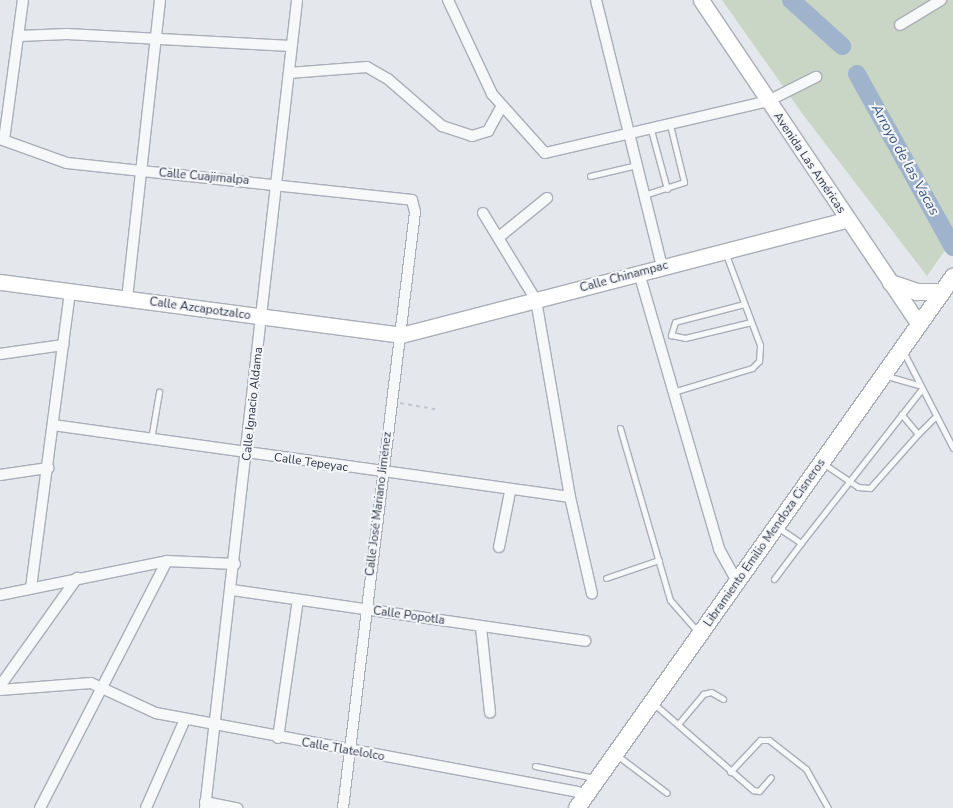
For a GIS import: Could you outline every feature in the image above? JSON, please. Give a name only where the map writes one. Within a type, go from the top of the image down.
[{"type":"main road","name":"Libramiento Emilio Mendoza Cisneros","points":[[581,803],[953,277]]},
{"type":"main road","points":[[891,283],[917,292],[942,292]]},
{"type":"street","points":[[2,139],[24,0]]},
{"type":"street","points":[[127,299],[158,39],[160,0]]},
{"type":"street","name":"Calle Ignacio Aldama","points":[[205,805],[248,454],[296,0]]},
{"type":"street","points":[[448,0],[482,76],[501,108],[545,153],[651,130],[768,101],[816,77]]},
{"type":"street","points":[[596,0],[662,267]]},
{"type":"street","name":"Avenida Las Américas","points":[[701,0],[919,325]]},
{"type":"street","points":[[900,25],[941,0]]},
{"type":"street","points":[[18,36],[158,39],[291,46]]},
{"type":"street","points":[[289,73],[367,68],[388,79],[442,126],[472,136],[488,131],[501,108]]},
{"type":"street","name":"Calle Cuajimalpa","points":[[2,139],[46,159],[412,200]]},
{"type":"street","points":[[499,237],[547,198]]},
{"type":"street","name":"Calle José Mariano Jiménez","points":[[343,808],[415,212],[412,200]]},
{"type":"street","points":[[483,213],[536,300],[570,497],[592,594]]},
{"type":"street","name":"Calle Chinampac","points":[[400,335],[847,220]]},
{"type":"street","points":[[640,273],[719,549],[737,582]]},
{"type":"street","name":"Calle Azcapotzalco","points":[[0,282],[400,335]]},
{"type":"street","points":[[31,588],[70,292]]},
{"type":"street","points":[[0,354],[63,345]]},
{"type":"street","name":"Calle Tepeyac","points":[[53,426],[510,492],[570,497]]},
{"type":"street","points":[[0,475],[48,468]]},
{"type":"street","points":[[499,547],[510,492]]},
{"type":"street","points":[[0,595],[167,561],[235,564]]},
{"type":"street","points":[[40,808],[106,687],[167,561]]},
{"type":"street","points":[[0,686],[77,578]]},
{"type":"street","name":"Calle Popotla","points":[[232,590],[585,641]]},
{"type":"street","points":[[278,738],[298,600]]},
{"type":"street","points":[[481,627],[490,712]]},
{"type":"street","name":"Calle Tlatelolco","points":[[0,690],[82,682],[106,687],[142,708],[185,719],[278,738],[578,792],[581,803]]},
{"type":"street","points":[[146,808],[185,719]]},
{"type":"street","points":[[205,805],[237,808]]},
{"type":"lane","points":[[644,195],[666,189],[684,179],[670,125]]},
{"type":"lane","points":[[651,130],[666,189]]},
{"type":"lane","points":[[590,176],[636,165]]},
{"type":"lane","points":[[674,392],[752,368],[761,354],[725,251]]},
{"type":"lane","points":[[744,304],[676,322],[671,335],[685,338],[751,322]]},
{"type":"lane","points":[[902,349],[919,387],[953,448]]},
{"type":"lane","points":[[884,375],[919,387]]},
{"type":"lane","points":[[774,579],[901,414],[919,387]]},
{"type":"lane","points":[[151,440],[159,392]]},
{"type":"lane","points":[[901,414],[918,434]]},
{"type":"lane","points":[[822,463],[848,481],[870,488],[936,416]]},
{"type":"lane","points":[[620,428],[658,560],[674,608],[700,634]]},
{"type":"lane","points":[[776,527],[801,543]]},
{"type":"lane","points":[[606,578],[658,560]]},
{"type":"lane","points":[[678,723],[703,694],[711,692],[723,699]]},
{"type":"lane","points":[[652,702],[678,723],[730,772],[756,791],[772,777]]},
{"type":"lane","points":[[730,772],[760,740],[769,740],[806,769],[828,808]]},
{"type":"lane","points":[[616,754],[667,793]]},
{"type":"lane","points":[[535,766],[590,774],[597,780]]},
{"type":"path","points":[[392,402],[435,409]]},
{"type":"green space","points":[[722,0],[953,0],[953,239],[927,276],[804,116]]},
{"type":"waterway","name":"Arroyo de las Vacas","points":[[791,0],[842,46]]},
{"type":"waterway","name":"Arroyo de las Vacas","points":[[857,74],[953,247]]}]
